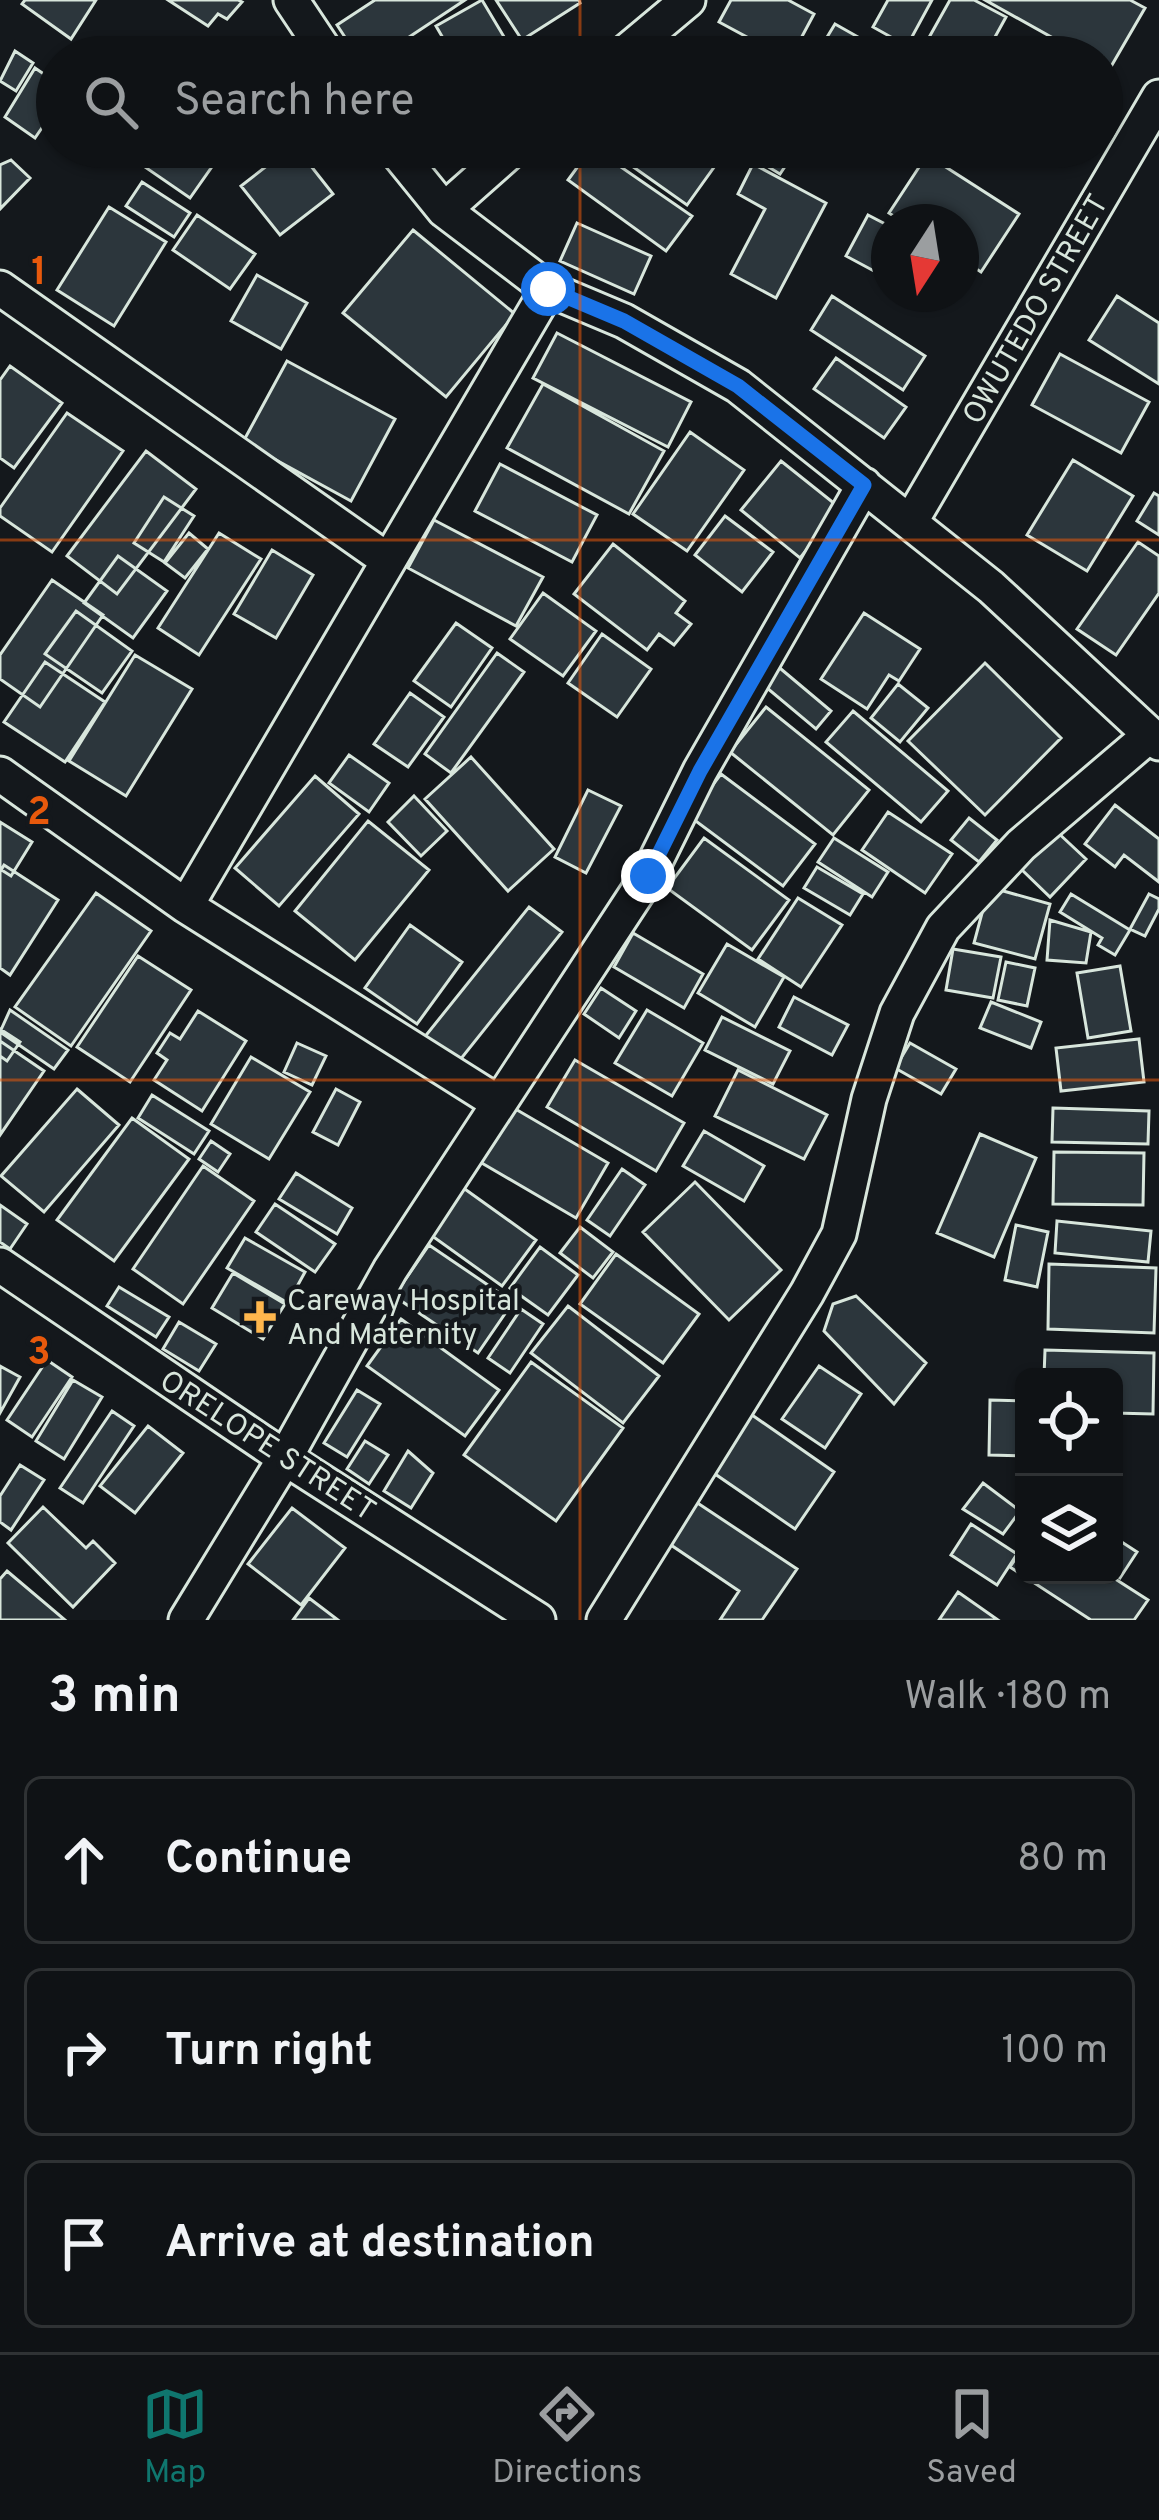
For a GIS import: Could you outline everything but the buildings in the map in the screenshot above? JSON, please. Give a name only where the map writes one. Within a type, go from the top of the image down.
[{"type":"street","points":[[292,0],[315,36]]},
{"type":"street","points":[[645,36],[688,0]]},
{"type":"street","name":"OWUTEDO STREET","points":[[1123,159],[1159,97]]},
{"type":"street","points":[[410,168],[444,210],[548,289],[624,321],[738,386],[991,587],[1154,739],[1022,845],[943,928],[897,1012],[869,1100],[839,1234],[604,1620]]},
{"type":"street","points":[[444,210],[491,168]]},
{"type":"street","name":"OWUTEDO STREET","points":[[911,521],[1117,168]]},
{"type":"street","points":[[0,288],[386,559]]},
{"type":"street","points":[[186,905],[548,289]]},
{"type":"street","points":[[186,1620],[285,1458],[390,1270],[648,876],[700,771],[864,485]]},
{"type":"street","points":[[0,775],[186,905],[497,1102]]},
{"type":"street","name":"ORELOPE STREET","points":[[0,1265],[285,1458],[538,1620]]},
{"type":"place","name":"Careway Hospital And Maternity","points":[[260,1317]]},
{"type":"route","points":[[548,289],[624,321],[738,386],[864,485],[700,771],[648,876]]}]
